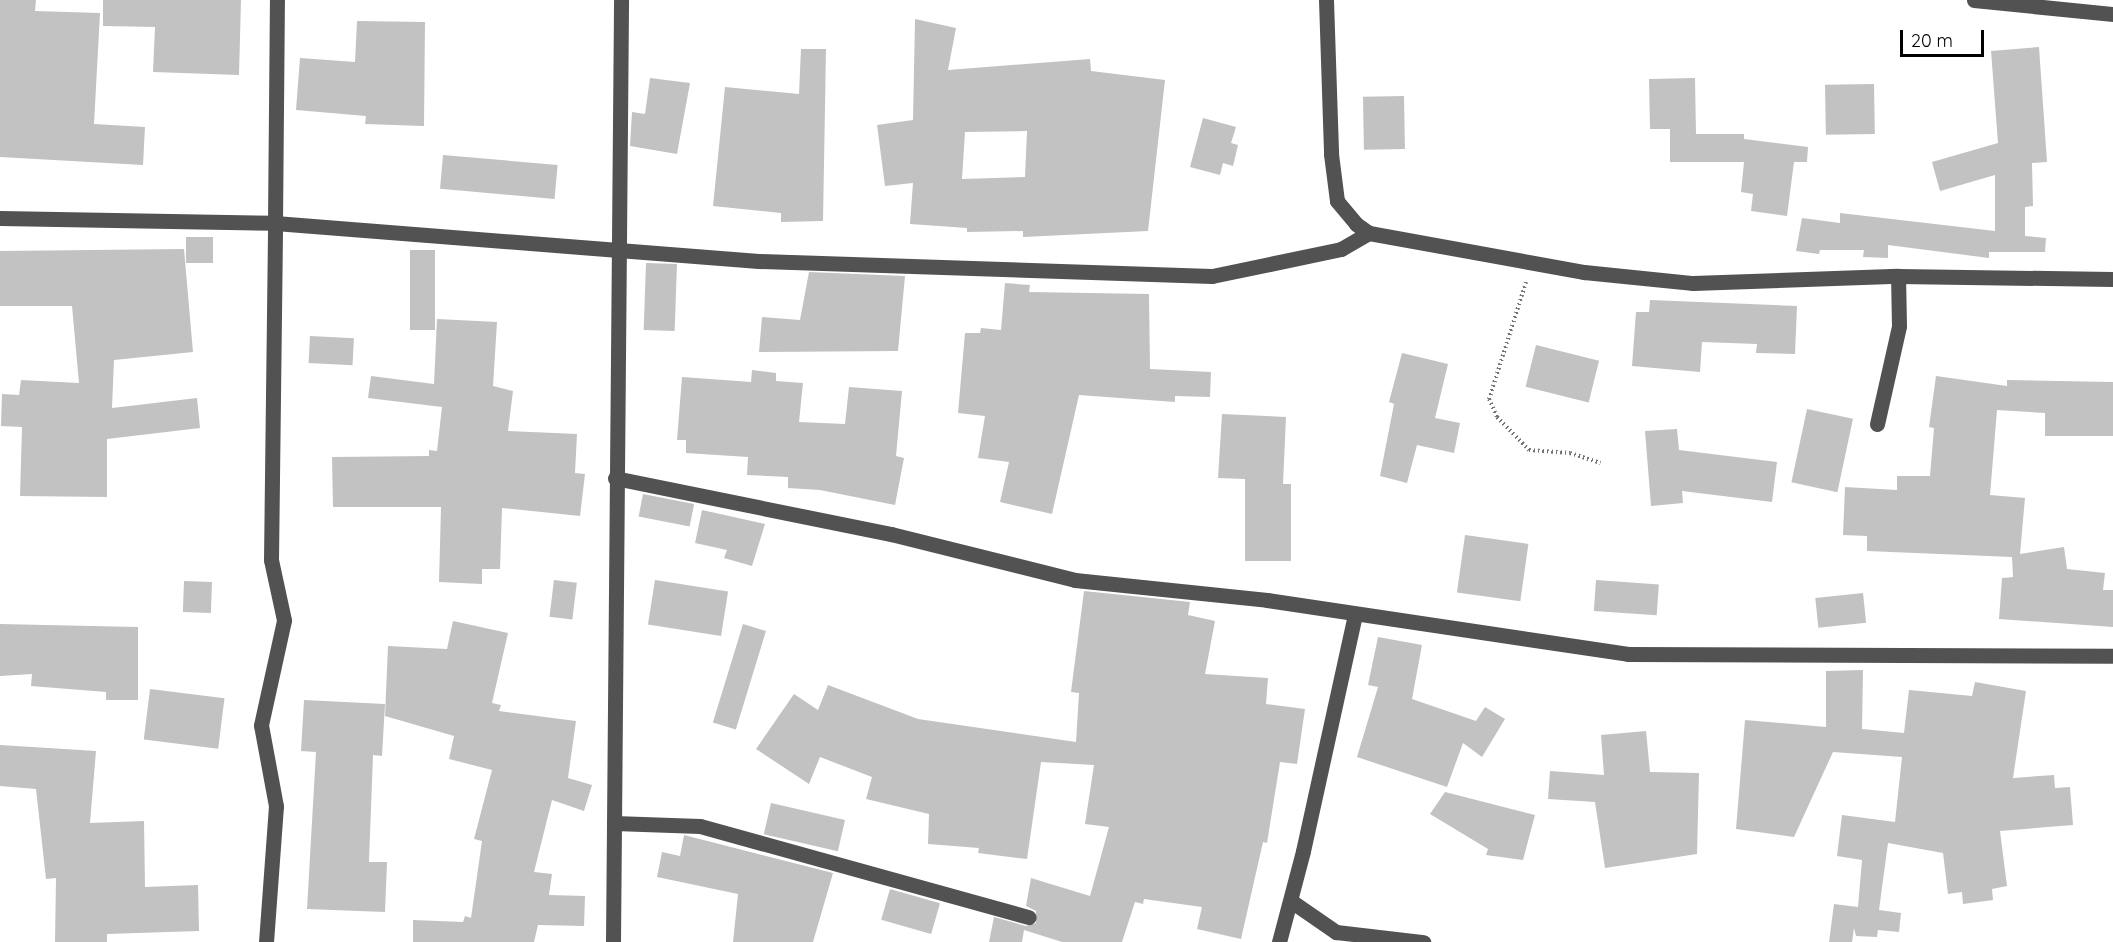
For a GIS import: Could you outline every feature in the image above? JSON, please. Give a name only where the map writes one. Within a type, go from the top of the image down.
[{"type":"street","points":[[266,942],[276,806],[261,725],[284,620],[271,560],[277,0]]},
{"type":"street","points":[[613,942],[615,478],[621,0]]},
{"type":"street","points":[[1326,0],[1331,154],[1337,201],[1356,224],[1368,233],[1529,263],[1693,283],[1898,276],[2113,279]]},
{"type":"street","points":[[1974,0],[2113,14]]},
{"type":"street","points":[[0,218],[275,223],[759,261],[1212,276],[1341,249],[1368,233]]},
{"type":"street","points":[[1877,424],[1899,326],[1898,276]]},
{"type":"street","points":[[615,478],[891,534],[1075,580],[1267,600],[1354,615],[1628,654],[2113,656]]},
{"type":"street","points":[[1278,942],[1291,901],[1354,615]]},
{"type":"street","points":[[614,823],[700,825],[1029,917]]},
{"type":"street","points":[[1291,901],[1336,932],[1423,942]]},
{"type":"path","points":[[1529,263],[1521,306],[1489,399],[1497,417],[1529,450],[1570,453],[1600,463]]},
{"type":"building","points":[[0,0],[36,0],[35,11],[100,13],[94,124],[145,127],[143,165],[0,157]]},
{"type":"building","points":[[103,0],[241,0],[239,75],[153,72],[155,27],[103,26]]},
{"type":"building","points":[[915,19],[956,28],[948,70],[1090,59],[1091,71],[1165,80],[1148,231],[1023,237],[1023,231],[967,232],[967,228],[910,224],[913,183],[885,186],[877,125],[913,120]],"holes":[[[1027,131],[1025,177],[962,179],[965,132]]]},
{"type":"building","points":[[357,21],[425,22],[424,126],[365,124],[366,116],[296,110],[300,58],[355,62]]},
{"type":"building","points":[[2039,47],[2047,162],[2032,163],[2033,206],[2025,207],[2025,236],[2046,238],[2045,252],[1989,252],[1989,258],[1888,245],[1888,258],[1863,257],[1864,250],[1820,250],[1819,254],[1796,251],[1802,218],[1840,223],[1840,213],[1995,231],[1995,175],[1940,191],[1932,162],[1998,143],[1991,51]]},
{"type":"building","points":[[801,49],[826,49],[823,221],[781,222],[781,213],[713,206],[725,87],[799,94]]},
{"type":"building","points":[[650,78],[690,83],[677,154],[630,146],[632,112],[645,114]]},
{"type":"building","points":[[1695,78],[1696,134],[1744,134],[1744,139],[1808,147],[1807,162],[1794,162],[1787,216],[1751,211],[1753,194],[1741,192],[1744,162],[1670,162],[1670,129],[1650,129],[1649,79]]},
{"type":"building","points":[[1874,84],[1875,134],[1826,135],[1825,85]]},
{"type":"building","points":[[1404,96],[1405,149],[1364,150],[1363,97]]},
{"type":"building","points":[[1203,118],[1236,127],[1231,143],[1238,145],[1233,166],[1223,163],[1220,175],[1190,167]]},
{"type":"building","points":[[443,155],[558,165],[555,199],[440,189]]},
{"type":"building","points":[[186,237],[213,237],[213,263],[186,263]]},
{"type":"building","points":[[184,249],[193,352],[114,360],[112,408],[197,398],[200,428],[107,439],[107,497],[20,496],[22,427],[1,426],[2,394],[19,395],[21,380],[79,383],[72,306],[0,306],[0,251]]},
{"type":"building","points":[[410,250],[435,250],[435,330],[410,330]]},
{"type":"building","points":[[646,263],[677,264],[675,331],[644,330]]},
{"type":"building","points":[[809,272],[905,276],[898,351],[759,352],[762,317],[800,320]]},
{"type":"building","points":[[1005,283],[1030,285],[1029,292],[1149,294],[1150,369],[1211,372],[1210,397],[1175,396],[1175,402],[1079,395],[1052,514],[1000,502],[1009,462],[978,458],[985,416],[958,413],[965,333],[980,333],[981,328],[1001,330]]},
{"type":"building","points":[[1650,300],[1797,306],[1795,354],[1756,353],[1757,344],[1702,342],[1700,372],[1632,366],[1636,312],[1649,312]]},
{"type":"building","points":[[437,319],[497,322],[493,386],[513,391],[508,431],[577,434],[575,473],[585,474],[580,516],[502,508],[500,569],[482,569],[482,584],[439,582],[441,507],[333,507],[332,457],[429,456],[429,450],[437,451],[442,407],[368,398],[371,376],[434,384]]},
{"type":"building","points":[[310,336],[354,338],[353,365],[309,363]]},
{"type":"building","points":[[1536,345],[1599,361],[1589,402],[1526,387]]},
{"type":"building","points":[[1402,353],[1448,364],[1435,418],[1460,423],[1454,453],[1417,445],[1407,483],[1380,476],[1394,404],[1389,402]]},
{"type":"building","points":[[752,370],[776,373],[776,381],[803,383],[799,422],[845,424],[849,387],[902,391],[896,456],[904,458],[895,505],[820,490],[788,488],[788,477],[747,475],[748,457],[686,453],[686,440],[677,440],[682,377],[751,382]]},
{"type":"building","points":[[1936,376],[2007,386],[2007,380],[2113,382],[2113,436],[2045,436],[2045,413],[1997,410],[1990,495],[2025,498],[2020,554],[2064,547],[2067,569],[2105,573],[2103,590],[2113,590],[2113,627],[1999,619],[2002,578],[2013,577],[2012,557],[1867,551],[1867,536],[1843,535],[1845,487],[1897,490],[1897,476],[1930,476],[1934,428],[1929,427]]},
{"type":"building","points":[[1807,409],[1853,419],[1837,492],[1791,482]]},
{"type":"building","points":[[1222,414],[1286,417],[1283,484],[1291,484],[1291,561],[1245,561],[1245,479],[1218,478]]},
{"type":"building","points":[[1677,429],[1679,450],[1777,462],[1772,502],[1682,491],[1683,503],[1651,506],[1645,431]]},
{"type":"building","points":[[643,494],[694,504],[690,526],[639,517]]},
{"type":"building","points":[[702,510],[765,524],[752,566],[724,558],[727,550],[695,543]]},
{"type":"building","points":[[1465,535],[1528,544],[1520,601],[1457,592]]},
{"type":"building","points":[[554,580],[577,583],[572,620],[549,617]]},
{"type":"building","points":[[655,580],[728,592],[721,636],[648,624]]},
{"type":"building","points":[[1596,580],[1659,584],[1657,615],[1594,611]]},
{"type":"building","points":[[184,581],[212,582],[211,613],[183,612]]},
{"type":"building","points":[[1084,591],[1190,602],[1188,615],[1215,621],[1205,674],[1268,678],[1266,704],[1305,709],[1297,764],[1280,762],[1267,843],[1263,842],[1241,939],[1197,929],[1202,907],[1144,899],[1143,904],[1135,902],[1122,942],[1062,942],[1024,930],[1022,942],[989,942],[994,917],[1026,926],[1036,923],[1036,911],[1026,906],[1031,878],[1090,896],[1109,827],[1085,824],[1094,765],[1041,762],[1027,859],[978,853],[979,848],[928,844],[929,814],[866,799],[872,777],[820,757],[809,784],[756,749],[794,694],[818,710],[828,685],[918,719],[1076,742],[1079,693],[1071,692]]},
{"type":"building","points":[[1863,593],[1866,623],[1818,628],[1815,598]]},
{"type":"building","points":[[453,621],[508,633],[492,703],[501,705],[499,711],[576,721],[568,778],[592,785],[584,811],[552,800],[534,872],[552,874],[549,895],[585,896],[584,926],[538,925],[534,942],[413,942],[413,920],[463,922],[465,916],[471,918],[482,841],[474,839],[492,770],[449,759],[454,736],[385,716],[388,646],[447,649]]},
{"type":"building","points":[[0,624],[138,627],[138,700],[106,700],[106,692],[31,686],[32,674],[0,676]]},
{"type":"building","points":[[743,624],[766,631],[736,730],[713,722]]},
{"type":"building","points":[[1378,637],[1422,645],[1412,699],[1476,721],[1485,707],[1505,719],[1482,757],[1463,743],[1447,787],[1357,757],[1378,687],[1368,685]]},
{"type":"building","points":[[1863,670],[1862,729],[1904,733],[1909,690],[1972,696],[1975,682],[2026,691],[2013,778],[2054,775],[2055,788],[2070,787],[2073,825],[2000,831],[2007,886],[1992,889],[1993,900],[1963,904],[1962,892],[1948,894],[1943,853],[1888,843],[1879,910],[1901,913],[1899,932],[1878,930],[1877,937],[1856,936],[1854,928],[1852,942],[1829,942],[1834,904],[1858,907],[1862,860],[1837,856],[1842,815],[1895,822],[1902,757],[1833,752],[1794,837],[1736,829],[1745,720],[1826,727],[1826,671]]},
{"type":"building","points":[[150,689],[224,698],[218,749],[144,740]]},
{"type":"building","points":[[304,700],[385,704],[382,756],[373,755],[369,862],[387,862],[385,912],[307,909],[316,752],[301,751]]},
{"type":"building","points":[[1646,731],[1650,772],[1699,773],[1697,854],[1605,868],[1595,802],[1548,799],[1550,771],[1604,775],[1601,735]]},
{"type":"building","points":[[0,745],[96,751],[90,823],[144,821],[145,887],[198,885],[199,931],[107,934],[107,942],[55,942],[56,878],[46,879],[36,789],[0,786]]},
{"type":"building","points":[[1445,792],[1535,815],[1523,860],[1486,855],[1488,849],[1430,814]]},
{"type":"building","points":[[771,803],[845,820],[838,851],[764,834]]},
{"type":"building","points":[[684,835],[833,873],[813,942],[733,942],[738,894],[657,877],[662,852],[680,856]]},
{"type":"building","points":[[890,889],[940,903],[931,934],[881,920]]}]
